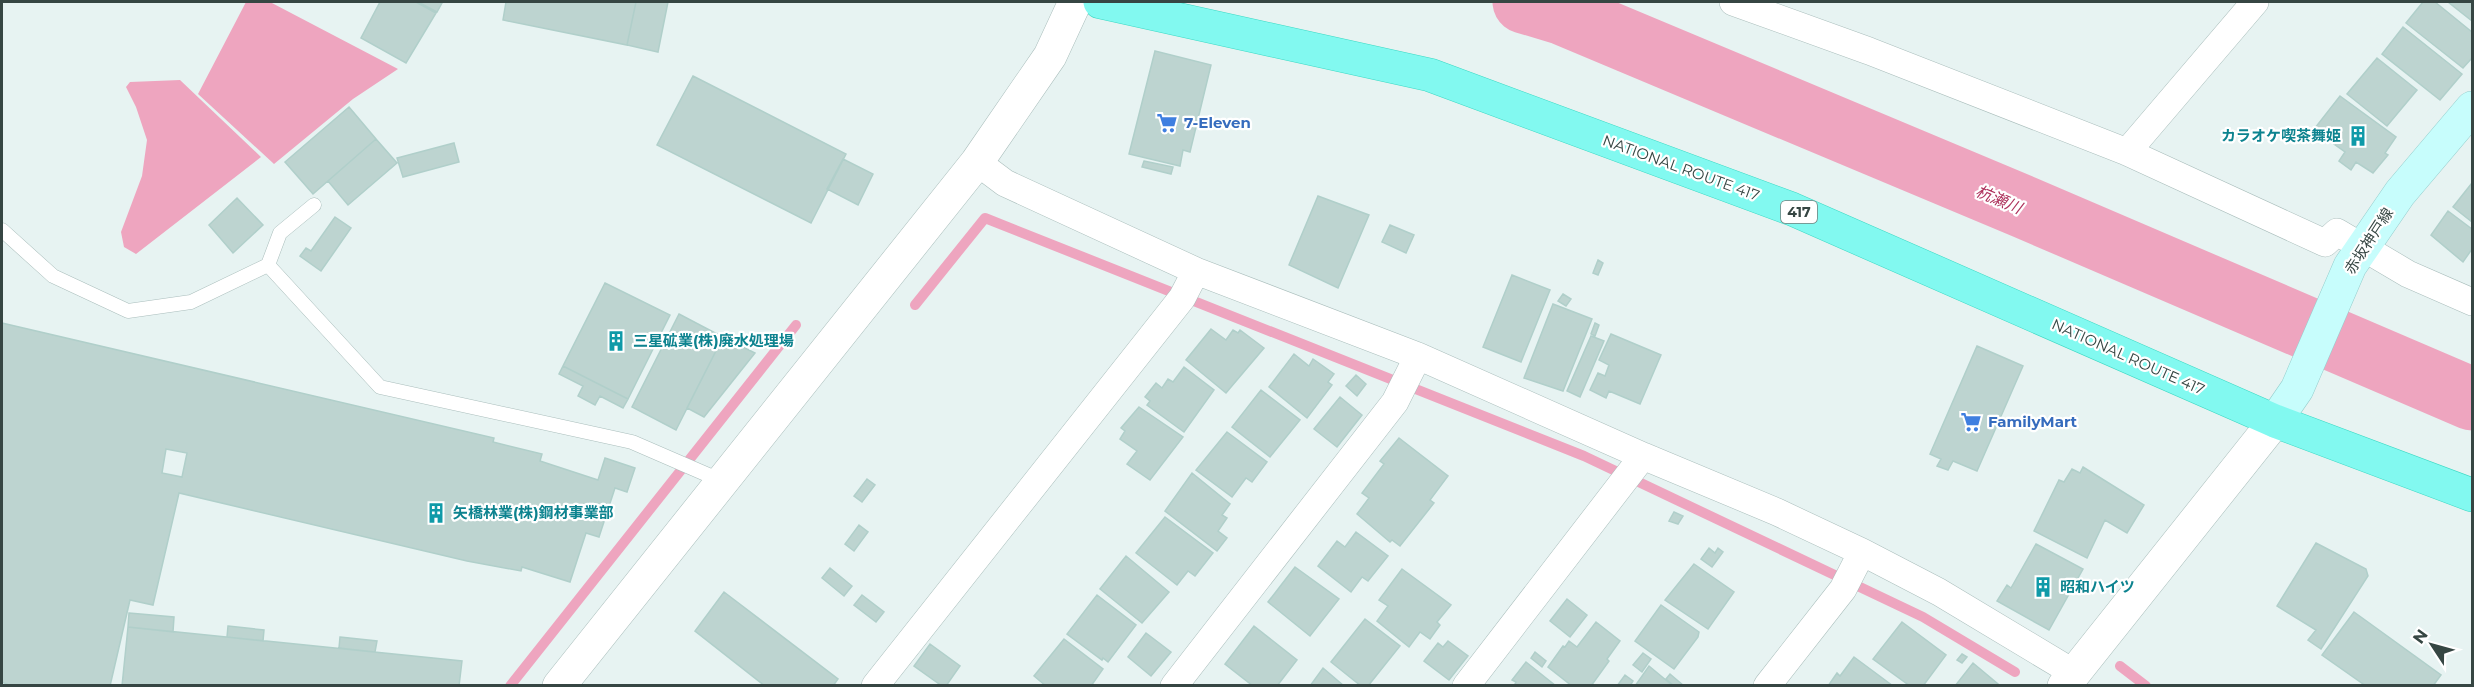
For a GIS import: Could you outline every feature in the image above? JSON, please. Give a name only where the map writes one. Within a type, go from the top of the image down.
[{"type":"highway","name":"NATIONAL ROUTE 417","points":[[1100,2],[1430,75],[1792,209],[2275,421],[2472,495]]},
{"type":"main road","name":"赤坂神戸線","points":[[2275,421],[2296,389],[2357,256],[2400,193],[2472,108]]},
{"type":"street","points":[[559,686],[710,476],[978,162],[1050,56],[1075,2]]},
{"type":"street","points":[[1733,2],[1869,51],[2127,152],[2325,243],[2337,232],[2357,256],[2408,274],[2472,302]]},
{"type":"street","points":[[2127,152],[2255,2]]},
{"type":"street","points":[[978,162],[1005,183],[1189,284],[1416,361],[1639,460],[1777,512],[1853,569],[1939,592],[2069,679],[2275,421]]},
{"type":"street","points":[[875,686],[1189,284]]},
{"type":"street","points":[[1174,686],[1397,397],[1416,361]]},
{"type":"street","points":[[1466,686],[1639,460]]},
{"type":"street","points":[[1767,686],[1853,569]]},
{"type":"lane","points":[[2,230],[53,276],[128,311],[191,302],[268,266],[280,233],[314,205]]},
{"type":"lane","points":[[268,266],[381,387],[632,442],[710,476]]},
{"type":"shaded area","points":[[246,2],[270,2],[398,69],[353,99],[274,164],[198,94]]},
{"type":"shaded area","points":[[180,80],[261,157],[136,254],[124,247],[121,232],[142,176],[147,140],[136,107],[126,87],[130,82]]},
{"type":"building","points":[[380,2],[416,2],[436,13],[406,63],[361,38]]},
{"type":"building","points":[[418,2],[439,2],[442,3],[437,12]]},
{"type":"building","points":[[506,2],[636,2],[627,45],[503,20]]},
{"type":"building","points":[[636,2],[668,2],[658,52],[627,45]]},
{"type":"building","points":[[2423,2],[2435,2],[2472,32],[2472,58],[2463,68],[2406,23]]},
{"type":"building","points":[[2448,2],[2472,2],[2472,21]]},
{"type":"building","points":[[2403,27],[2462,74],[2440,100],[2382,54]]},
{"type":"building","name":"7-Eleven","points":[[1155,51],[1211,65],[1190,152],[1183,150],[1180,166],[1129,154]]},
{"type":"building","points":[[2377,58],[2417,90],[2387,126],[2347,94]]},
{"type":"building","points":[[693,76],[846,154],[811,223],[657,145]]},
{"type":"building","name":"カラオケ喫茶舞姫","points":[[2340,96],[2396,137],[2385,153],[2388,155],[2373,173],[2356,162],[2351,170],[2339,161],[2345,152],[2321,135],[2318,138],[2311,133]]},
{"type":"building","points":[[349,107],[376,139],[313,194],[285,162]]},
{"type":"building","points":[[376,139],[397,163],[348,205],[328,181]]},
{"type":"building","points":[[454,143],[459,162],[403,177],[397,158]]},
{"type":"building","points":[[843,159],[873,174],[858,205],[827,189]]},
{"type":"building","points":[[1144,161],[1173,167],[1171,174],[1142,167]]},
{"type":"building","points":[[2472,183],[2472,222],[2453,207]]},
{"type":"building","points":[[1318,196],[1369,215],[1338,288],[1289,265]]},
{"type":"building","points":[[237,198],[263,225],[233,253],[209,225]]},
{"type":"building","points":[[2448,211],[2472,229],[2472,249],[2463,262],[2431,235]]},
{"type":"building","points":[[335,217],[351,228],[321,271],[300,256],[306,248],[311,251]]},
{"type":"building","points":[[1390,225],[1414,235],[1406,253],[1382,242]]},
{"type":"building","points":[[1598,260],[1603,263],[1598,275],[1593,273]]},
{"type":"building","points":[[1512,275],[1550,290],[1521,362],[1483,347]]},
{"type":"building","name":"三星砿業(株)廃水処理場","points":[[605,283],[670,315],[628,399],[563,366]]},
{"type":"building","points":[[1563,294],[1571,299],[1566,306],[1558,301]]},
{"type":"building","points":[[1553,304],[1592,319],[1563,391],[1524,378]]},
{"type":"building","points":[[679,314],[723,337],[676,430],[632,407]]},
{"type":"building","name":"矢橋林業(株)鋼材事業部","points":[[2,323],[494,438],[493,442],[542,454],[540,461],[598,480],[605,458],[635,468],[627,492],[615,488],[599,537],[586,533],[570,582],[522,567],[521,571],[467,561],[179,493],[153,605],[130,600],[110,686],[11,686],[2,682]],"holes":[[[166,449],[187,453],[182,477],[162,473]]]},
{"type":"building","points":[[1595,323],[1599,325],[1595,336],[1591,334]]},
{"type":"building","points":[[1211,329],[1226,340],[1233,330],[1238,333],[1240,330],[1264,348],[1226,393],[1186,360]]},
{"type":"building","points":[[1611,334],[1661,355],[1640,404],[1609,391],[1606,398],[1590,390],[1598,373],[1605,376],[1609,365],[1599,360]]},
{"type":"building","points":[[1591,336],[1604,341],[1580,397],[1567,391]]},
{"type":"building","points":[[723,337],[755,353],[704,417],[687,408]]},
{"type":"building","name":"FamilyMart","points":[[1977,346],[2023,366],[1977,471],[1953,461],[1948,470],[1937,466],[1941,459],[1930,454]]},
{"type":"building","points":[[1294,354],[1309,366],[1313,359],[1334,374],[1328,382],[1332,385],[1307,418],[1269,387]]},
{"type":"building","points":[[563,366],[628,399],[623,408],[600,396],[595,405],[578,396],[583,386],[559,374]]},
{"type":"building","points":[[1184,367],[1214,390],[1184,432],[1147,405],[1150,401],[1145,397],[1156,383],[1162,388],[1168,379],[1173,382]]},
{"type":"building","points":[[1356,375],[1366,384],[1357,396],[1346,386]]},
{"type":"building","points":[[1261,390],[1300,420],[1270,457],[1232,427]]},
{"type":"building","points":[[1340,397],[1362,415],[1337,447],[1314,429]]},
{"type":"building","points":[[1139,407],[1183,437],[1150,480],[1127,464],[1137,451],[1120,439],[1125,431],[1121,428]]},
{"type":"building","points":[[1227,432],[1267,462],[1252,482],[1246,478],[1232,497],[1196,470]]},
{"type":"building","points":[[1399,438],[1448,476],[1430,500],[1434,503],[1400,546],[1392,540],[1390,542],[1357,514],[1369,498],[1362,493],[1384,464],[1380,461]]},
{"type":"building","points":[[2083,467],[2144,505],[2127,533],[2105,520],[2087,558],[2034,531],[2059,480],[2064,482],[2072,469],[2080,473]]},
{"type":"building","points":[[1192,473],[1230,504],[1222,515],[1227,518],[1218,531],[1227,538],[1217,551],[1165,511]]},
{"type":"building","points":[[867,479],[875,485],[862,502],[854,496]]},
{"type":"building","points":[[1674,512],[1683,516],[1678,524],[1669,521]]},
{"type":"building","points":[[1165,517],[1213,553],[1195,576],[1188,571],[1177,585],[1136,553]]},
{"type":"building","points":[[859,525],[868,532],[854,551],[845,544]]},
{"type":"building","points":[[1356,532],[1388,556],[1368,581],[1362,577],[1351,592],[1318,566],[1337,541],[1345,547]]},
{"type":"building","points":[[2316,543],[2366,569],[2368,576],[2321,649],[2308,640],[2316,630],[2277,606]]},
{"type":"building","name":"昭和ハイツ","points":[[2036,544],[2083,569],[2049,630],[1997,601],[2007,585],[2011,588]]},
{"type":"building","points":[[1709,548],[1715,553],[1718,548],[1723,552],[1712,567],[1701,559]]},
{"type":"building","points":[[1126,556],[1169,592],[1142,623],[1100,589]]},
{"type":"building","points":[[1694,564],[1734,592],[1708,629],[1665,600]]},
{"type":"building","points":[[1295,567],[1339,599],[1310,636],[1268,602]]},
{"type":"building","points":[[830,568],[852,586],[844,596],[822,578]]},
{"type":"building","points":[[1402,569],[1451,605],[1437,622],[1440,625],[1430,639],[1420,632],[1409,647],[1377,621],[1388,606],[1379,600]]},
{"type":"building","points":[[724,592],[838,679],[833,686],[765,686],[695,631]]},
{"type":"building","points":[[862,595],[884,612],[876,622],[854,605]]},
{"type":"building","points":[[1097,595],[1136,625],[1108,662],[1067,634]]},
{"type":"building","points":[[1567,599],[1587,615],[1570,637],[1550,621]]},
{"type":"building","points":[[1661,605],[1699,632],[1698,637],[1674,669],[1635,641]]},
{"type":"building","points":[[2354,612],[2441,675],[2433,686],[2366,686],[2322,655]]},
{"type":"building","points":[[129,613],[174,617],[173,632],[128,627]]},
{"type":"building","points":[[1365,619],[1400,646],[1368,686],[1361,686],[1331,662]]},
{"type":"building","points":[[1596,622],[1620,641],[1591,686],[1572,686],[1548,667],[1569,641],[1577,647]]},
{"type":"building","points":[[1902,622],[1946,655],[1923,686],[1910,686],[1873,659]]},
{"type":"building","points":[[228,626],[264,630],[263,641],[227,637]]},
{"type":"building","points":[[1254,626],[1297,660],[1277,686],[1253,686],[1225,664]]},
{"type":"building","points":[[128,627],[462,661],[459,686],[122,686]]},
{"type":"building","points":[[1146,633],[1171,652],[1151,676],[1128,657]]},
{"type":"building","points":[[340,637],[377,641],[375,652],[339,648]]},
{"type":"building","points":[[1064,639],[1103,669],[1091,686],[1046,686],[1034,676]]},
{"type":"building","points":[[1448,641],[1468,656],[1449,680],[1424,661],[1438,643],[1443,647]]},
{"type":"building","points":[[930,644],[960,666],[946,686],[942,686],[914,666]]},
{"type":"building","points":[[1535,652],[1546,661],[1542,667],[1531,658]]},
{"type":"building","points":[[1643,653],[1651,659],[1642,672],[1633,665]]},
{"type":"building","points":[[1962,654],[1967,657],[1962,663],[1957,660]]},
{"type":"building","points":[[1854,657],[1893,686],[1828,686],[1837,673],[1840,676]]},
{"type":"building","points":[[1526,662],[1556,686],[1514,686],[1516,682],[1512,680]]},
{"type":"building","points":[[1973,663],[1998,684],[1997,686],[1955,686]]},
{"type":"building","points":[[1649,666],[1673,686],[1635,686]]},
{"type":"building","points":[[1323,668],[1344,686],[1310,686]]},
{"type":"building","points":[[1670,674],[1684,686],[1674,686],[1666,679]]},
{"type":"building","points":[[1625,675],[1633,681],[1630,686],[1617,686]]},
{"type":"waterway","name":"杭瀬川","points":[[1524,2],[1561,13],[2024,207],[2472,399]]},
{"type":"waterway","points":[[915,305],[985,218],[1584,456],[1923,617],[2015,672]]},
{"type":"waterway","points":[[510,686],[796,325]]},
{"type":"waterway","points":[[2120,666],[2146,686]]},
{"type":"place","name":"7-Eleven","points":[[1167,123]]},
{"type":"place","name":"カラオケ喫茶舞姫","points":[[2358,136]]},
{"type":"place","name":"三星砿業(株)廃水処理場","points":[[616,341]]},
{"type":"place","name":"FamilyMart","points":[[1971,422]]},
{"type":"place","name":"矢橋林業(株)鋼材事業部","points":[[436,513]]},
{"type":"place","name":"昭和ハイツ","points":[[2043,587]]}]
